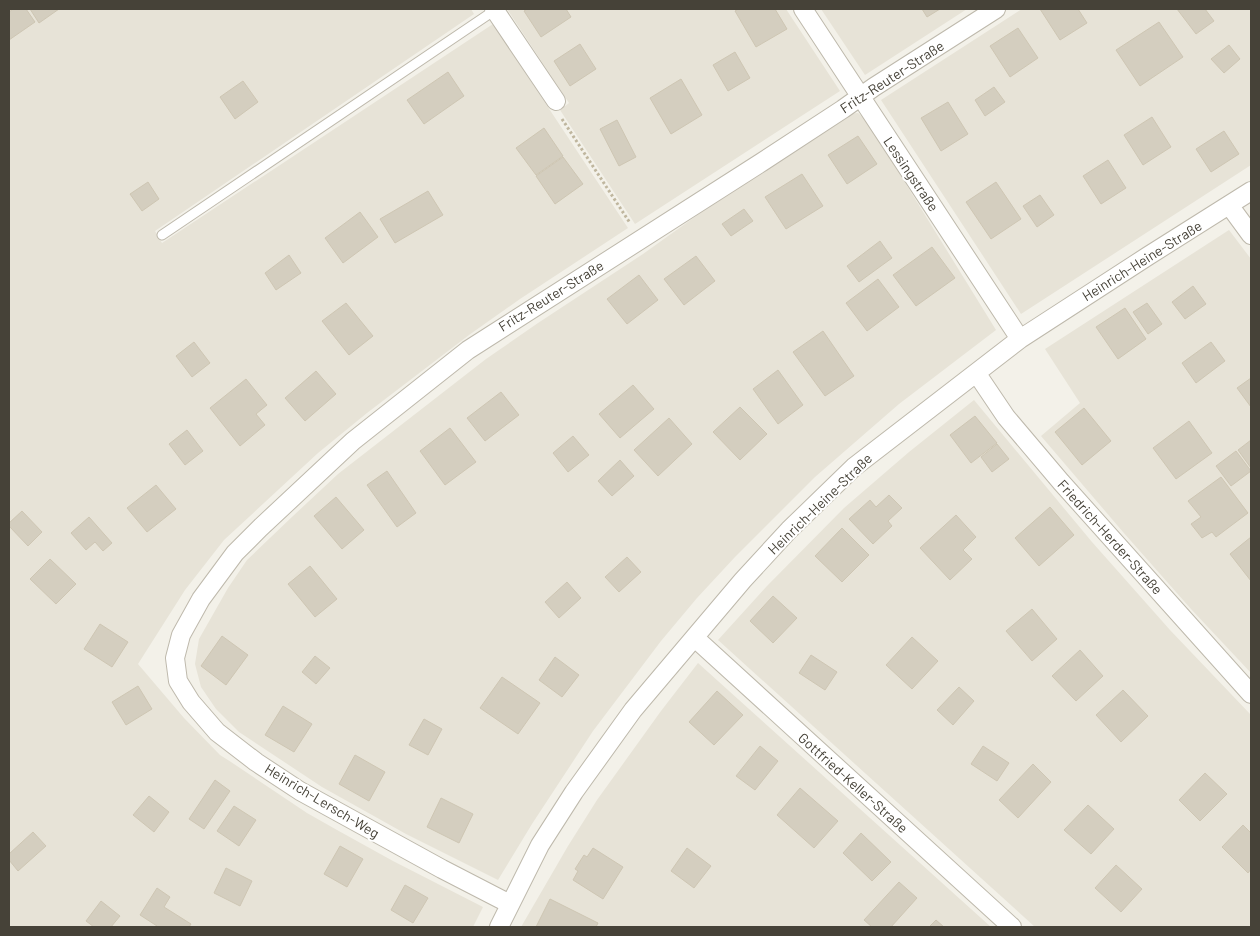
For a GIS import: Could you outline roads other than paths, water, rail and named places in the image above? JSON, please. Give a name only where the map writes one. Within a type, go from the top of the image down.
[{"type":"street","name":"Lessingstraße","points":[[803,9],[1020,339]]},
{"type":"street","name":"Fritz-Reuter-Straße","points":[[175,658],[181,635],[201,599],[235,553],[353,441],[468,350],[996,9]]},
{"type":"street","points":[[494,10],[556,101]]},
{"type":"street","name":"Heinrich-Heine-Straße","points":[[499,927],[540,845],[574,792],[633,710],[743,580],[790,530],[854,467],[1020,339],[1251,191]]},
{"type":"street","points":[[1230,205],[1251,235]]},
{"type":"street","name":"Friedrich-Herder-Straße","points":[[977,374],[1006,417],[1060,482],[1251,694]]},
{"type":"street","name":"Gottfried-Keller-Straße","points":[[694,638],[1012,927]]},
{"type":"street","name":"Heinrich-Lersch-Weg","points":[[175,658],[178,681],[191,702],[217,732],[256,762],[300,791],[366,829],[510,904]]},
{"type":"lane","points":[[162,235],[494,10]]}]
